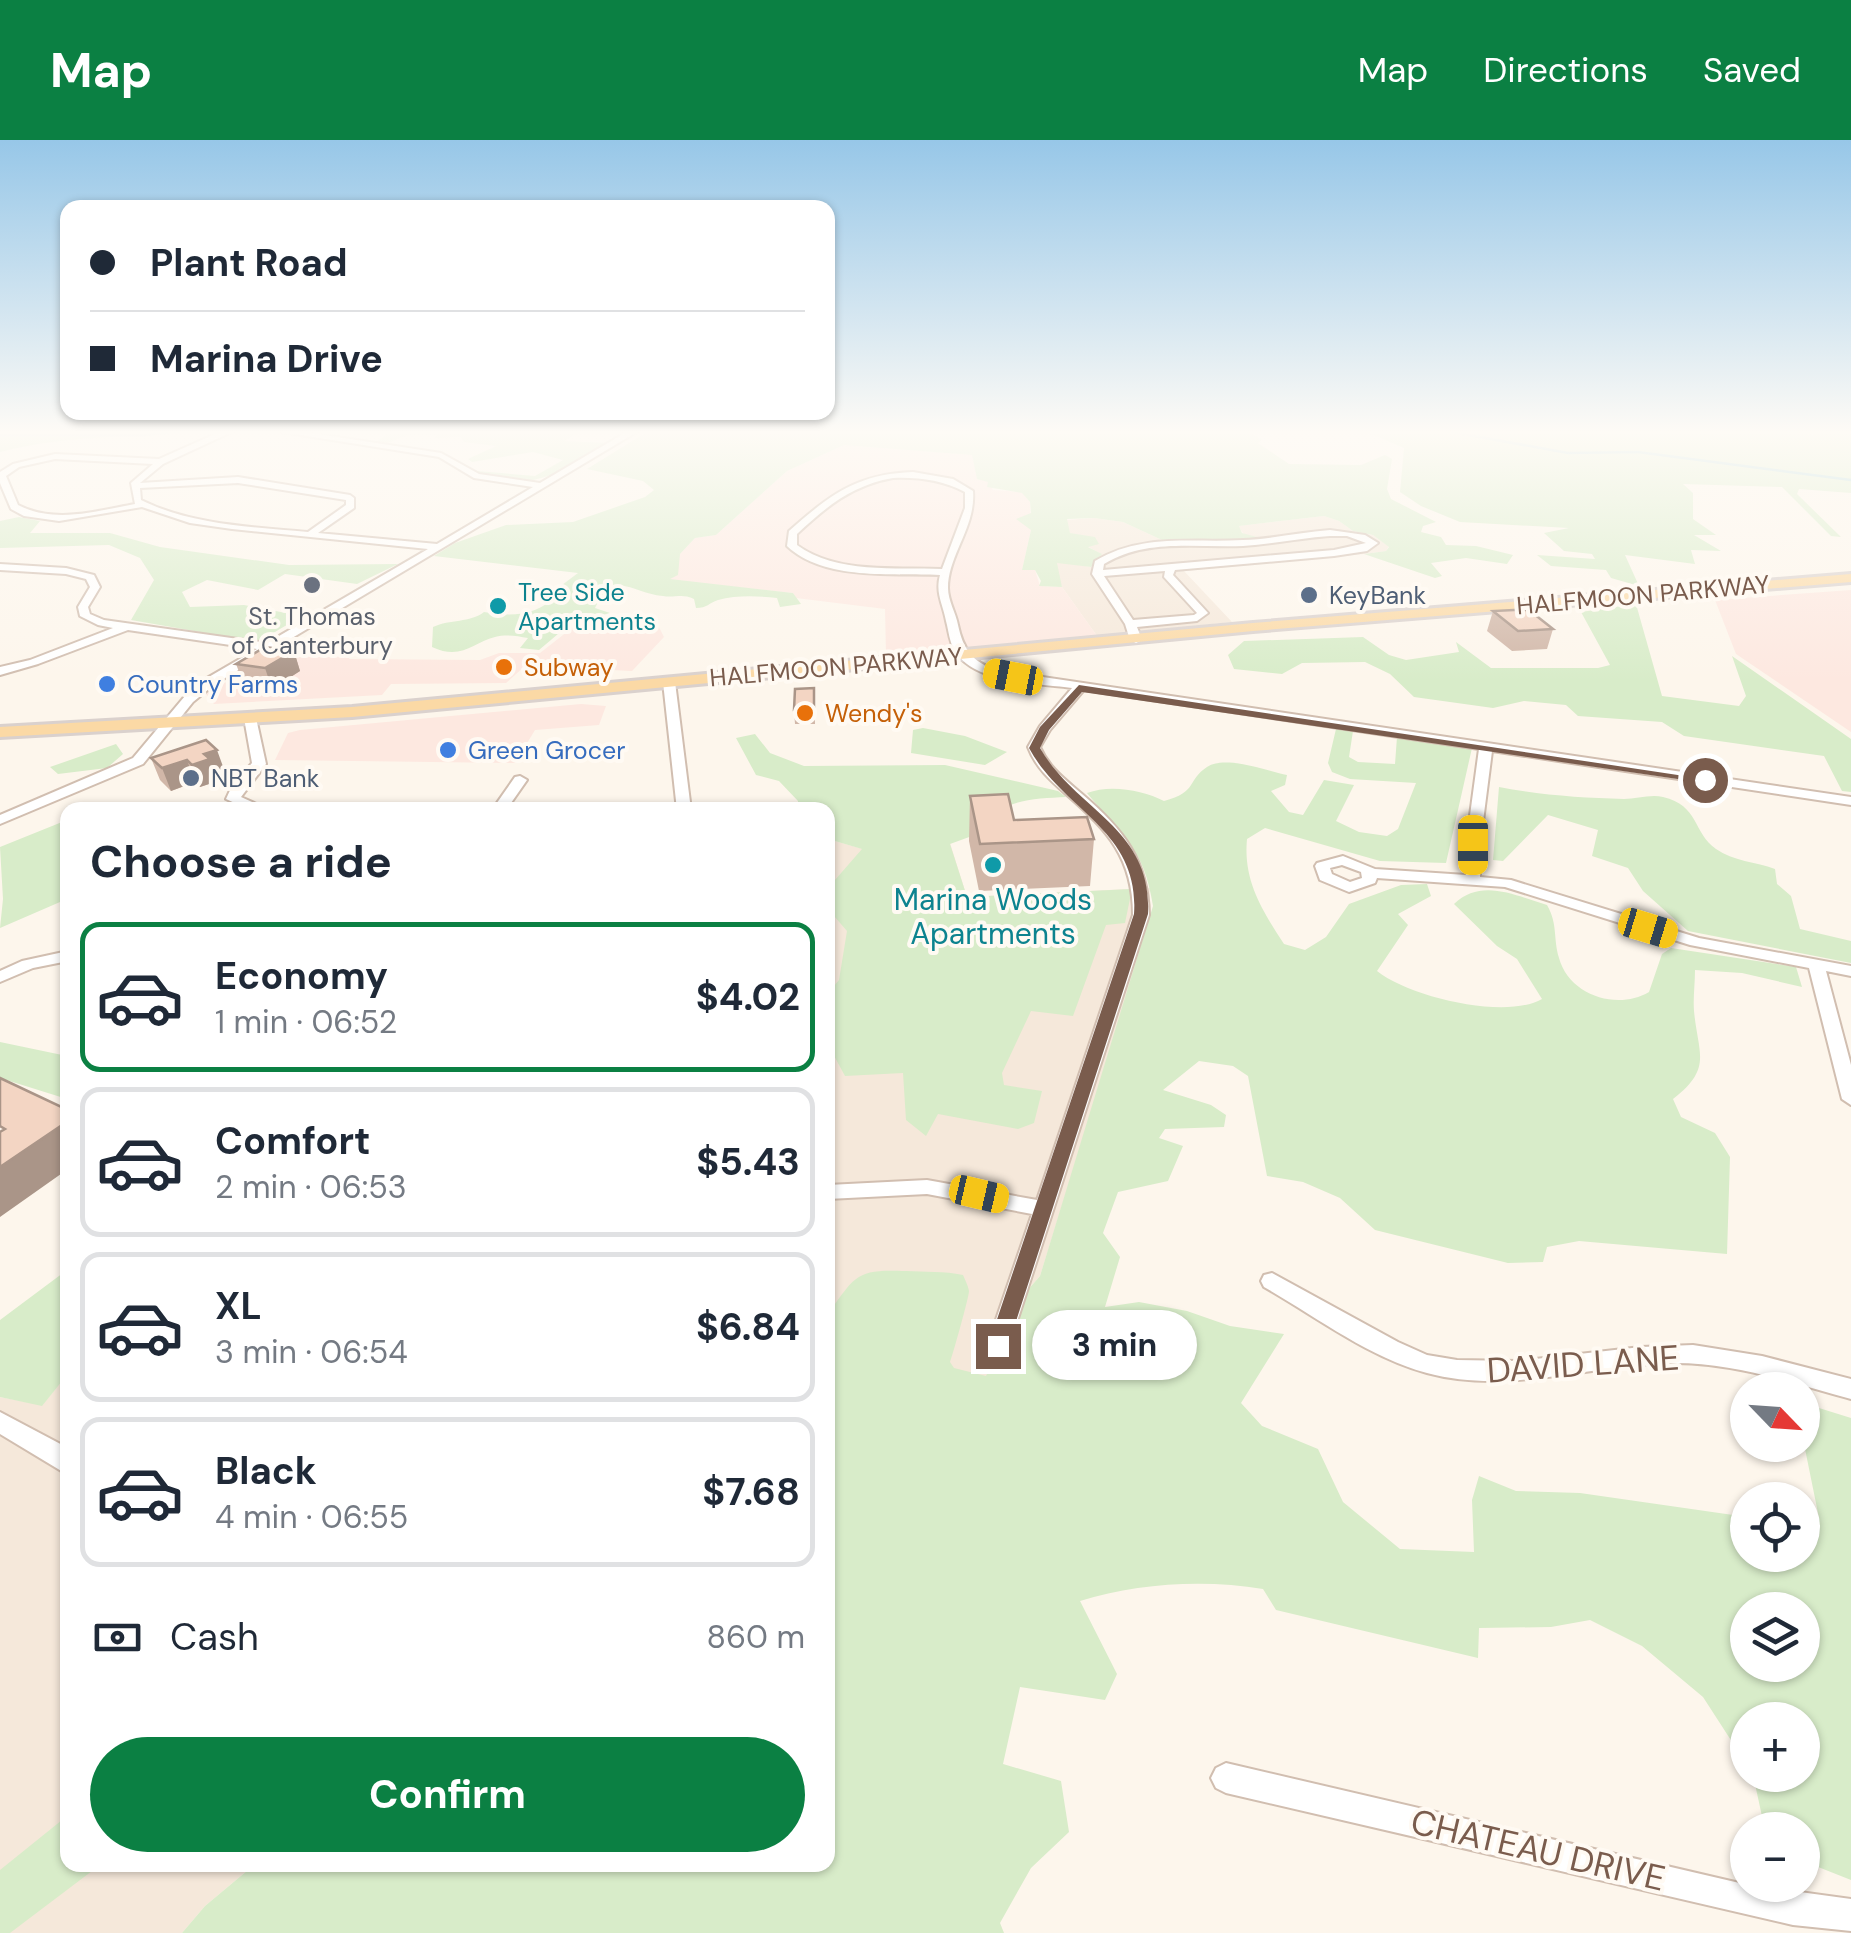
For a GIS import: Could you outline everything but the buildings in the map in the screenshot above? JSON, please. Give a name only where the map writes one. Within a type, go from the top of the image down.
[{"type":"main road","name":"HALFMOON PARKWAY","points":[[0,732],[250,718],[962,652],[1851,578]]},
{"type":"street","points":[[30,514],[96,514]]},
{"type":"street","points":[[159,514],[208,524],[440,547]]},
{"type":"street","points":[[312,533],[340,514]]},
{"type":"street","points":[[0,820],[125,768],[144,756],[198,690],[496,514]]},
{"type":"street","points":[[815,514],[790,539],[796,551],[830,564],[946,572]]},
{"type":"street","points":[[968,514],[940,594],[953,628],[954,644],[976,667],[993,673],[1851,801]]},
{"type":"street","points":[[208,524],[212,533],[243,537],[339,545],[377,539]]},
{"type":"street","points":[[1097,574],[1349,551],[1368,548],[1373,543],[1364,536],[1340,534],[1242,544],[1184,542],[1136,548],[1105,558],[1096,566],[1097,574],[1136,640]]},
{"type":"street","points":[[1242,544],[1253,558]]},
{"type":"street","points":[[0,567],[90,577],[96,587],[83,608],[85,616],[269,647]]},
{"type":"street","points":[[1130,624],[1192,619],[1202,613],[1168,574],[1170,570]]},
{"type":"street","points":[[0,671],[127,626]]},
{"type":"street","points":[[669,682],[683,802]]},
{"type":"street","points":[[998,1346],[1141,914],[1142,890],[1133,858],[1100,816],[1048,771],[1034,748],[1044,729],[1079,688]]},
{"type":"street","points":[[239,802],[233,800],[259,764],[250,718]]},
{"type":"street","points":[[1473,878],[1473,845],[1486,748]]},
{"type":"street","points":[[505,802],[520,780]]},
{"type":"street","points":[[1371,873],[1473,878],[1533,889],[1696,942],[1851,971]]},
{"type":"street","points":[[0,977],[28,964],[60,958]]},
{"type":"street","points":[[1816,964],[1851,1099]]},
{"type":"street","points":[[835,1192],[927,1187],[1041,1208]]},
{"type":"street","name":"DAVID LANE","points":[[1272,1280],[1425,1363],[1476,1373],[1571,1367],[1672,1353],[1740,1362],[1851,1389]]},
{"type":"street","points":[[0,1422],[60,1457]]},
{"type":"street","name":"CHATEAU DRIVE","points":[[1226,1778],[1794,1909],[1851,1915]]},
{"type":"shaded area","points":[[740,514],[1030,514],[1022,570],[1035,570],[1040,586],[1062,587],[1097,636],[886,655],[885,609],[796,598],[793,593],[669,580],[680,554],[695,538],[716,535]]},
{"type":"shaded area","points":[[1324,516],[1353,531],[1373,535],[1389,546],[1386,551],[1364,554],[1184,571],[1232,622],[1097,636],[1062,587],[1056,570],[1056,563],[1061,562],[1091,567],[1101,554],[1087,546],[1086,537],[1070,533],[1066,520],[1123,522],[1162,540],[1247,539],[1238,526]]},
{"type":"shaded area","points":[[1851,590],[1851,732],[1736,654],[1715,600]]},
{"type":"shaded area","points":[[598,619],[659,627],[664,637],[632,671],[525,666],[506,683],[391,684],[382,695],[214,704],[206,694],[285,647],[352,653],[349,659],[480,660],[499,653],[540,653],[577,624]]},
{"type":"shaded area","points":[[581,704],[606,706],[599,725],[535,730],[515,763],[275,760],[288,733],[300,730]]},
{"type":"shaded area","points":[[835,841],[863,849],[950,843],[967,897],[1150,888],[1148,930],[1040,1276],[1026,1292],[1016,1320],[1004,1382],[835,1375]]},
{"type":"shaded area","points":[[60,1383],[60,1872],[246,1872],[205,1906],[182,1933],[0,1933],[0,1397],[42,1405]]},
{"type":"green space","points":[[597,514],[740,514],[716,535],[695,538],[680,554],[678,575],[670,579],[793,593],[801,604],[780,607],[777,598],[755,596],[718,600],[696,608],[690,597],[663,596],[618,586],[603,596],[595,608],[610,613],[571,623],[539,650],[520,648],[528,638],[507,635],[459,651],[432,647],[433,627],[484,612],[533,611],[550,601],[558,594],[554,591],[578,573],[434,556],[455,543],[506,525],[573,522]]},
{"type":"green space","points":[[1029,514],[1420,514],[1436,522],[1423,526],[1421,532],[1441,537],[1446,545],[1476,546],[1513,555],[1507,564],[1466,558],[1431,563],[1442,576],[1435,578],[1364,554],[1386,551],[1389,547],[1373,535],[1353,531],[1324,516],[1239,526],[1242,533],[1257,537],[1247,539],[1162,540],[1123,522],[1067,519],[1070,533],[1095,537],[1099,544],[1088,547],[1102,554],[1091,567],[1057,563],[1062,587],[1039,586],[1041,581],[1035,570],[1022,570],[1031,530],[1016,519]]},
{"type":"green space","points":[[1440,514],[1693,514],[1693,519],[1716,535],[1694,535],[1721,551],[1691,550],[1695,564],[1625,555],[1639,586],[1611,578],[1606,570],[1551,566],[1537,555],[1595,559],[1592,554],[1564,551],[1544,533],[1569,528],[1460,522]]},
{"type":"green space","points":[[1809,514],[1817,514],[1841,537],[1831,536]]},
{"type":"green space","points":[[19,517],[40,521],[30,533],[110,533],[160,547],[289,565],[398,564],[357,584],[285,574],[258,590],[207,580],[182,592],[190,607],[244,605],[302,616],[258,642],[131,620],[154,580],[140,558],[109,545],[0,548],[0,521]]},
{"type":"green space","points":[[1636,604],[1662,696],[1739,706],[1746,696],[1732,656],[1851,739],[1851,792],[1842,791],[1824,756],[1684,736],[1662,722],[1578,716],[1566,705],[1524,701],[1493,708],[1414,697],[1390,674],[1365,662],[1302,663],[1282,674],[1234,669],[1228,655],[1244,641],[1363,637],[1389,655],[1406,660],[1459,652],[1456,642],[1491,668],[1598,668],[1610,665],[1581,612]]},
{"type":"green space","points":[[923,728],[965,736],[1007,752],[985,765],[911,753],[913,730]]},
{"type":"green space","points":[[1336,729],[1353,731],[1349,757],[1358,762],[1395,764],[1397,737],[1472,748],[1446,863],[1380,861],[1265,828],[1247,839],[1251,882],[1284,944],[1305,950],[1326,937],[1349,904],[1401,885],[1427,884],[1431,896],[1398,914],[1408,925],[1377,971],[1411,989],[1458,1003],[1506,1007],[1542,999],[1517,959],[1497,946],[1454,904],[1464,896],[1487,890],[1547,905],[1564,971],[1583,990],[1596,996],[1623,1000],[1649,992],[1662,954],[1671,948],[1796,967],[1802,987],[1742,973],[1695,970],[1694,1011],[1700,1060],[1694,1078],[1673,1099],[1681,1117],[1715,1133],[1730,1157],[1727,1254],[1579,1241],[1547,1247],[1543,1262],[1508,1263],[1375,1230],[1340,1198],[1303,1182],[1267,1176],[1248,1076],[1233,1066],[1199,1061],[1163,1090],[1211,1105],[1226,1115],[1224,1127],[1165,1129],[1159,1138],[1183,1146],[1168,1181],[1118,1192],[1103,1233],[1120,1257],[1105,1307],[1139,1302],[1187,1311],[1230,1326],[1284,1334],[1241,1403],[1262,1426],[1318,1449],[1343,1502],[1400,1549],[1474,1552],[1472,1500],[1479,1476],[1516,1491],[1580,1493],[1730,1515],[1730,1572],[1820,1572],[1820,1482],[1812,1482],[1808,1462],[1820,1462],[1820,1408],[1851,1418],[1851,1880],[1820,1868],[1820,1812],[1761,1812],[1757,1792],[1820,1792],[1820,1702],[1730,1702],[1730,1739],[1703,1697],[1642,1646],[1590,1620],[1551,1627],[1479,1628],[1478,1658],[1276,1610],[1263,1589],[1195,1584],[1124,1590],[1080,1601],[1117,1674],[1105,1700],[1020,1687],[1003,1764],[1061,1781],[1069,1832],[1031,1868],[1000,1923],[1004,1933],[182,1933],[205,1906],[246,1872],[835,1872],[835,1304],[852,1282],[867,1273],[963,1275],[969,1291],[950,1362],[954,1368],[986,1376],[996,1356],[1011,1349],[1026,1292],[1040,1276],[1153,906],[1137,856],[1087,793],[1126,790],[1164,801],[1182,794],[1207,767],[1235,763],[1287,775],[1285,785],[1271,791],[1289,812],[1303,815],[1324,780],[1354,785],[1336,821],[1359,832],[1387,836],[1398,829],[1416,783],[1350,779],[1332,772],[1328,763]]},
{"type":"green space","points":[[755,734],[770,753],[804,766],[945,765],[1058,791],[1066,797],[1018,802],[997,812],[983,832],[950,844],[967,897],[1132,889],[1125,923],[1106,925],[1073,1016],[1031,1011],[1002,1073],[1004,1085],[1042,1091],[1034,1123],[1018,1129],[938,1114],[926,1136],[906,1120],[903,1073],[845,1076],[835,1058],[835,985],[847,931],[835,917],[835,880],[862,849],[835,841],[835,802],[798,802],[779,781],[756,775],[736,738]]},
{"type":"green space","points":[[116,744],[123,754],[107,768],[58,774],[50,767]]},
{"type":"green space","points":[[1499,787],[1577,797],[1658,796],[1675,801],[1690,813],[1716,849],[1775,869],[1777,884],[1791,896],[1800,929],[1851,941],[1851,963],[1688,931],[1643,891],[1628,868],[1592,856],[1598,830],[1548,815],[1503,861],[1493,860]]},
{"type":"green space","points":[[60,823],[60,902],[0,928],[0,847]]},
{"type":"green space","points":[[0,1042],[60,1055],[60,1097],[0,1078]]},
{"type":"green space","points":[[60,1275],[60,1384],[42,1406],[0,1397],[0,1320]]},
{"type":"green space","points":[[60,1822],[60,1872],[91,1872],[10,1933],[0,1933],[0,1870]]},
{"type":"place","name":"St. Thomas of Canterbury","points":[[312,585]]},
{"type":"place","name":"KeyBank","points":[[1309,595]]},
{"type":"place","name":"Tree Side Apartments","points":[[498,606]]},
{"type":"place","name":"Subway","points":[[504,667]]},
{"type":"place","name":"Country Farms","points":[[107,684]]},
{"type":"place","name":"Wendy's","points":[[805,713]]},
{"type":"place","name":"Green Grocer","points":[[448,750]]},
{"type":"place","name":"NBT Bank","points":[[191,778]]},
{"type":"place","name":"Marina Woods Apartments","points":[[993,865]]},
{"type":"route","points":[[998,1346],[1141,914],[1142,890],[1133,858],[1100,816],[1048,771],[1034,748],[1044,729],[1079,688],[1705,780]]}]
